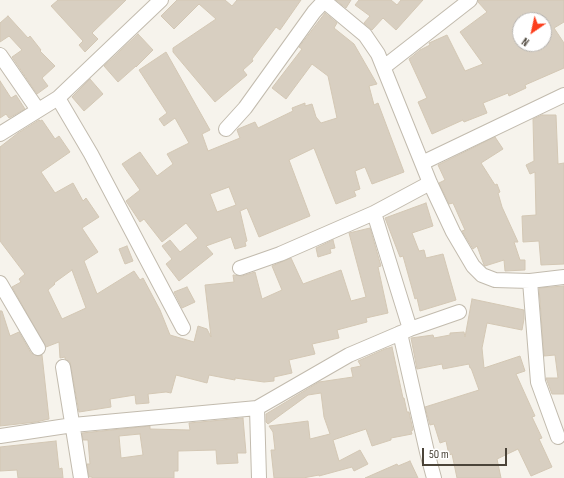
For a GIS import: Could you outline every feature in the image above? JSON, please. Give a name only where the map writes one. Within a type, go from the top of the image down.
[{"type":"street","points":[[0,134],[58,98],[161,0]]},
{"type":"street","points":[[226,129],[245,108],[324,0],[365,35],[378,54],[430,183],[453,232],[473,266],[482,275],[495,280],[530,281],[564,277]]},
{"type":"street","points":[[384,67],[470,0]]},
{"type":"street","points":[[0,55],[38,110]]},
{"type":"street","points":[[422,163],[564,95]]},
{"type":"street","points":[[58,98],[91,154],[183,328]]},
{"type":"street","points":[[240,268],[280,254],[374,213],[430,183]]},
{"type":"street","points":[[374,213],[405,331],[427,452],[434,478]]},
{"type":"street","points":[[530,281],[538,382],[558,437]]},
{"type":"street","points":[[0,283],[38,348]]},
{"type":"street","points":[[0,436],[73,425],[257,408],[349,355],[405,331],[459,312]]},
{"type":"street","points":[[63,367],[81,478]]},
{"type":"street","points":[[257,408],[259,478]]},
{"type":"building","points":[[58,0],[126,0],[92,33],[98,39],[85,52],[79,45],[83,41],[51,6]]},
{"type":"building","points":[[177,0],[225,0],[232,6],[237,0],[301,0],[280,30],[276,27],[252,59],[253,61],[243,70],[247,75],[215,102],[173,52],[173,48],[216,19],[199,4],[174,29],[161,16]]},
{"type":"building","points":[[336,0],[351,0],[346,8]]},
{"type":"building","points":[[359,0],[391,0],[397,5],[401,0],[423,0],[396,30],[383,18],[372,30],[364,23],[370,16],[355,5]]},
{"type":"building","points":[[478,0],[564,0],[564,22],[554,28],[564,43],[564,68],[525,85],[526,88],[509,96],[508,93],[483,103],[487,113],[464,122],[463,120],[432,134],[418,102],[427,98],[409,59],[420,50],[430,45],[429,43],[447,35],[465,71],[483,64],[460,32],[487,12]]},
{"type":"building","points":[[325,13],[337,23],[334,28],[354,44],[377,84],[369,86],[374,105],[378,103],[404,172],[372,184],[365,167],[355,171],[360,189],[354,191],[356,196],[336,204],[314,148],[289,160],[310,216],[259,237],[247,208],[240,211],[247,241],[245,242],[246,246],[235,249],[231,237],[206,246],[213,254],[179,281],[166,264],[172,259],[162,246],[170,240],[180,252],[198,238],[186,223],[162,242],[144,219],[140,222],[126,201],[140,190],[122,164],[140,152],[157,176],[173,164],[167,154],[189,143],[175,118],[164,126],[159,119],[167,113],[139,70],[166,52],[210,130],[202,134],[208,151],[240,138],[238,129],[255,122],[258,128],[293,111],[292,108],[305,103],[305,106],[312,104],[316,117],[321,123],[337,118],[328,76],[312,64],[286,99],[272,88],[302,49],[299,47]],"holes":[[[229,187],[236,205],[217,212],[210,194]]]},
{"type":"building","points":[[8,16],[28,38],[30,36],[41,50],[40,51],[55,66],[42,78],[48,86],[37,94],[12,57],[22,50],[9,36],[0,42],[0,23]]},
{"type":"building","points":[[138,34],[153,50],[118,82],[104,66]]},
{"type":"building","points":[[90,79],[103,94],[84,111],[72,97]]},
{"type":"building","points":[[0,81],[11,98],[16,95],[25,109],[9,118],[6,114],[0,118]]},
{"type":"building","points":[[542,115],[556,115],[558,164],[564,163],[564,264],[541,265],[539,241],[523,242],[522,216],[536,215],[535,172],[530,174],[526,165],[534,161],[533,119]]},
{"type":"building","points":[[39,120],[42,120],[55,139],[59,136],[70,152],[41,172],[55,193],[73,183],[83,201],[86,198],[99,217],[82,228],[98,252],[84,261],[97,294],[134,271],[140,280],[143,278],[160,310],[170,335],[194,342],[198,326],[207,329],[211,337],[205,285],[234,282],[233,275],[242,276],[255,272],[262,299],[282,290],[272,266],[291,258],[303,284],[341,270],[351,301],[366,297],[349,233],[370,228],[381,266],[378,267],[388,313],[366,318],[367,322],[337,330],[339,338],[312,344],[315,354],[289,360],[292,373],[274,377],[274,381],[264,382],[235,378],[235,380],[209,375],[207,383],[176,375],[171,393],[166,392],[148,394],[149,403],[136,404],[135,395],[110,399],[111,407],[79,412],[70,362],[65,359],[65,357],[60,358],[59,342],[46,347],[12,287],[21,282],[19,279],[25,274],[0,241],[0,147],[18,133]],"holes":[[[72,270],[86,308],[62,319],[48,290],[55,284],[54,283]]]},
{"type":"building","points":[[495,137],[503,149],[481,163],[495,185],[497,184],[500,192],[498,193],[502,207],[518,242],[514,242],[520,260],[525,260],[525,270],[505,271],[504,260],[485,266],[484,265],[477,246],[473,249],[462,231],[465,230],[453,203],[449,204],[439,183],[445,180],[438,165]]},
{"type":"building","points":[[426,203],[433,226],[412,233],[419,251],[424,250],[426,258],[443,254],[456,300],[420,311],[417,298],[415,299],[403,256],[400,257],[385,218]]},
{"type":"building","points":[[333,240],[335,248],[330,249],[331,253],[318,257],[316,248]]},
{"type":"building","points":[[127,246],[133,261],[125,264],[119,249]]},
{"type":"building","points":[[564,286],[564,394],[552,394],[546,378],[558,378],[555,355],[544,356],[539,288]]},
{"type":"building","points":[[187,287],[195,302],[182,308],[174,292]]},
{"type":"building","points":[[472,299],[524,310],[522,330],[487,323],[482,348],[484,368],[520,356],[525,371],[516,374],[535,416],[532,417],[542,438],[539,439],[552,467],[531,476],[518,449],[497,459],[501,478],[457,478],[452,454],[449,455],[446,441],[440,443],[434,424],[430,425],[425,407],[479,390],[469,364],[443,369],[442,364],[417,369],[411,338],[433,335],[434,338],[450,335],[450,333],[464,332],[465,337]]},
{"type":"building","points":[[0,311],[2,311],[10,336],[19,332],[31,353],[38,356],[42,355],[49,419],[0,426]]},
{"type":"building","points":[[392,347],[403,398],[407,412],[409,412],[413,430],[411,431],[412,434],[391,438],[391,440],[372,446],[366,429],[333,440],[339,461],[360,450],[368,464],[354,471],[352,467],[319,476],[303,478],[274,478],[271,450],[275,450],[273,432],[269,426],[308,421],[310,439],[330,434],[324,417],[321,393],[308,395],[268,424],[266,422],[266,414],[319,382],[353,377],[351,368],[361,366],[358,361]]},
{"type":"building","points":[[243,418],[246,453],[237,453],[238,463],[217,464],[216,450],[178,451],[178,471],[174,471],[174,478],[89,477],[87,464],[90,464],[88,440],[83,440],[82,433],[150,426],[150,429],[190,430],[189,423]],"holes":[[[140,434],[143,455],[121,458],[119,436]]]},
{"type":"building","points":[[56,441],[59,469],[62,468],[63,478],[18,478],[17,470],[0,471],[0,447]]},
{"type":"building","points":[[410,461],[418,478],[365,478],[397,464],[398,466]]}]
